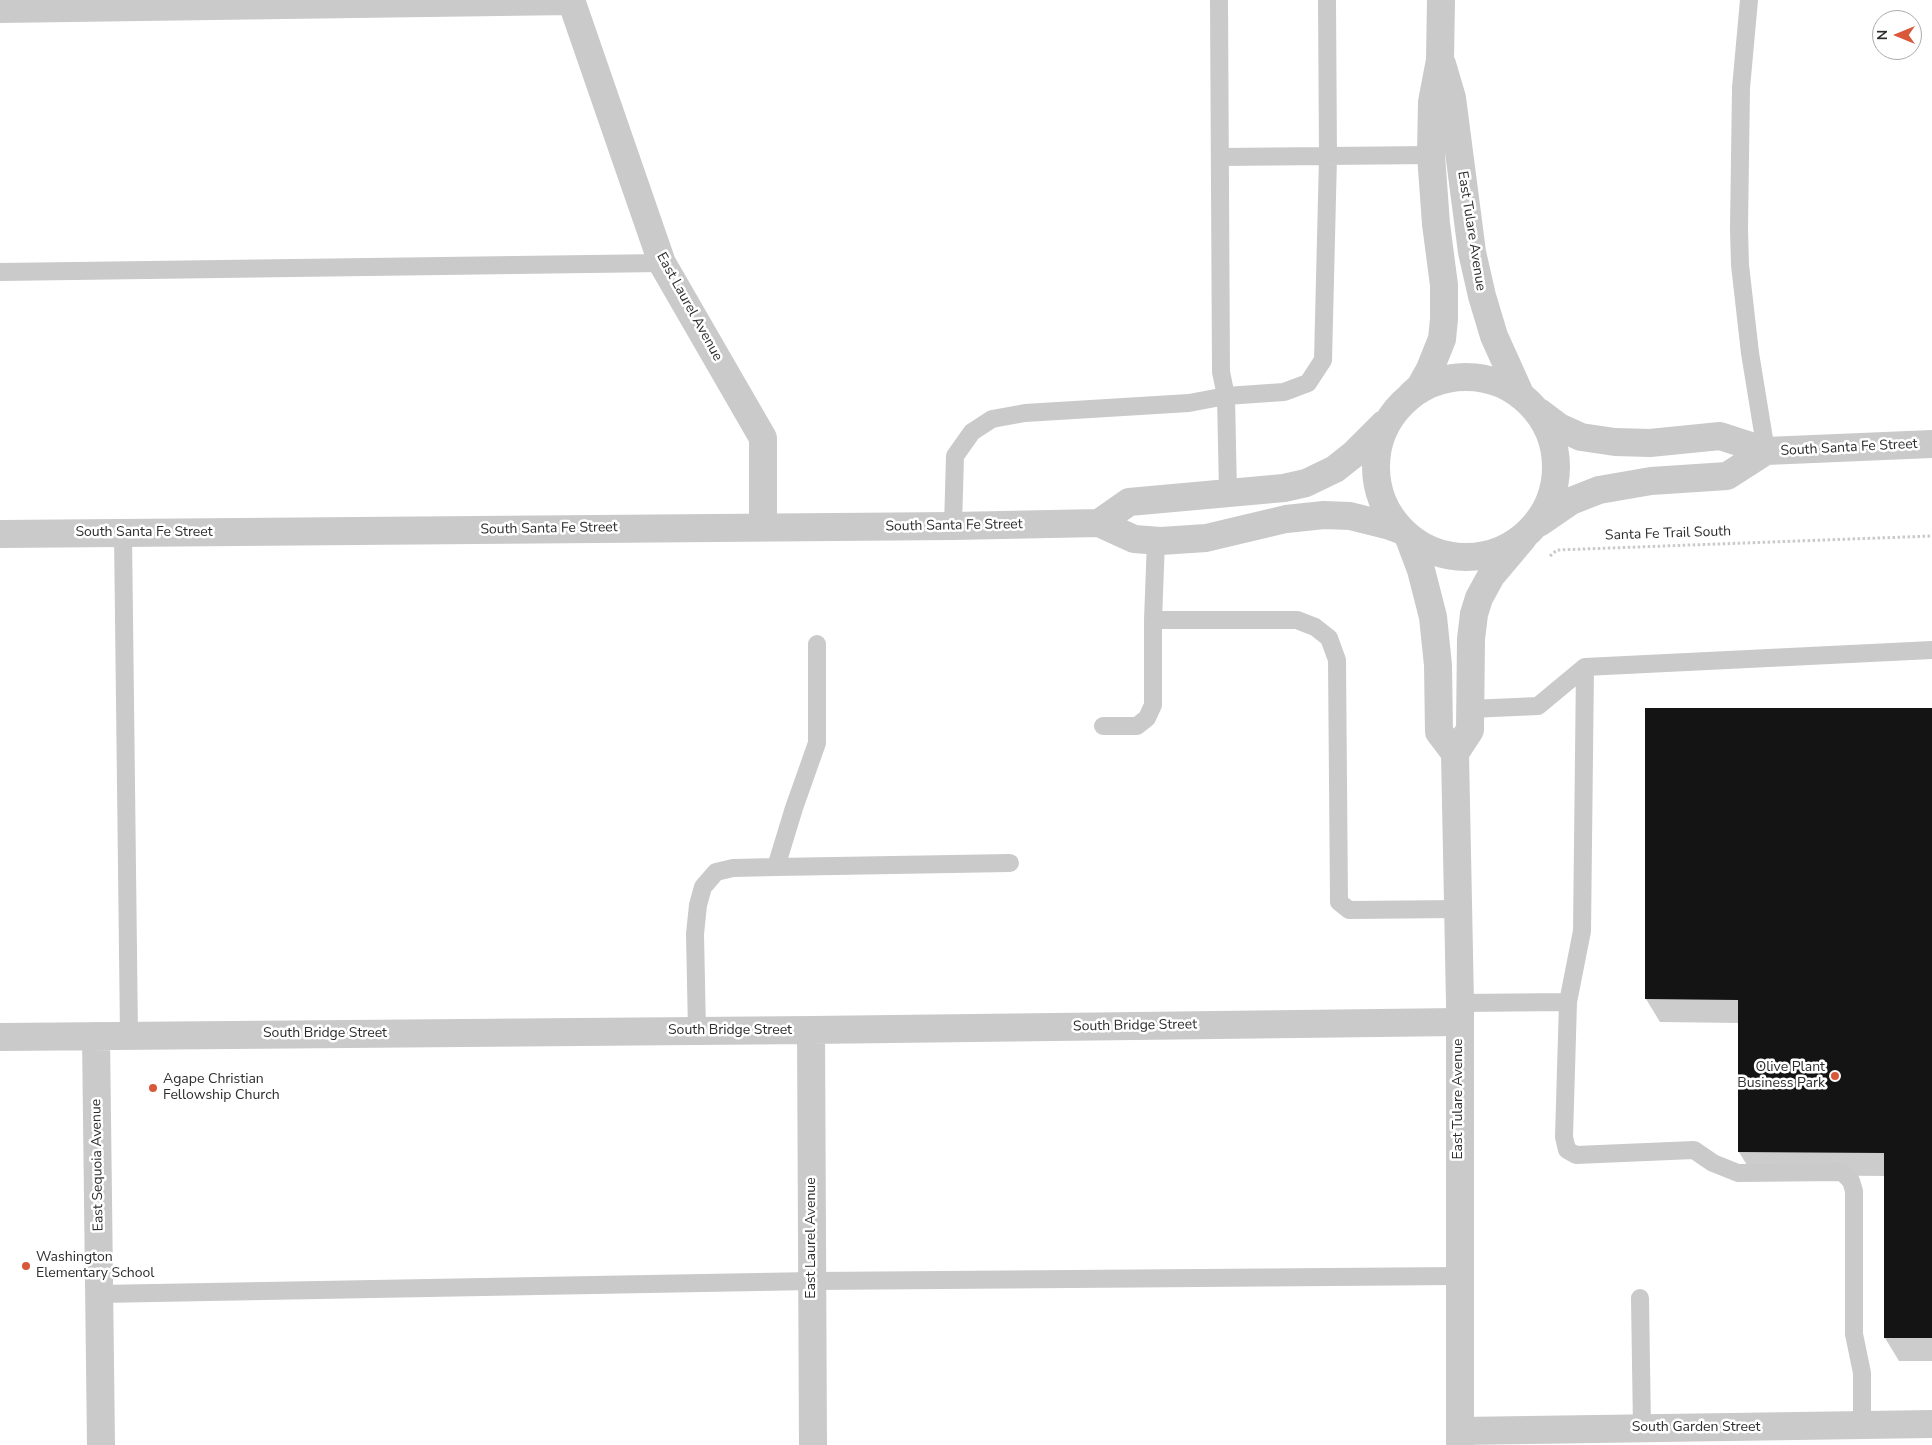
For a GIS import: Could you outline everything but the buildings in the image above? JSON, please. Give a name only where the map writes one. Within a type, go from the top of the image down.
[{"type":"street","points":[[0,8],[571,0]]},
{"type":"street","name":"East Laurel Avenue","points":[[571,0],[662,263],[763,438],[763,527]]},
{"type":"street","name":"East Tulare Avenue","points":[[1410,396],[1420,386],[1430,369],[1442,339],[1444,319],[1444,285],[1434,206],[1431,155],[1432,102],[1440,60],[1441,0]]},
{"type":"street","name":"East Tulare Avenue","points":[[1440,60],[1452,98],[1472,252],[1482,296],[1494,336],[1526,400]]},
{"type":"street","points":[[1099,523],[1130,502],[1284,488],[1317,479],[1335,469],[1354,454],[1410,396],[1431,383],[1466,377],[1490,380],[1512,389],[1526,400],[1546,426],[1555,452],[1556,465],[1552,492],[1541,517],[1490,576],[1479,598],[1470,638],[1470,730],[1456,753],[1439,732],[1438,665],[1433,617],[1421,570],[1405,534],[1388,513],[1379,492],[1375,470],[1378,447],[1385,427],[1391,417]]},
{"type":"street","name":"South Santa Fe Street","points":[[1526,400],[1558,427],[1596,440],[1639,443],[1720,436],[1766,451],[1932,444]]},
{"type":"street","name":"South Santa Fe Street","points":[[1528,533],[1571,502],[1599,490],[1645,481],[1727,476],[1766,451]]},
{"type":"street","name":"South Santa Fe Street","points":[[0,534],[953,526],[1099,523],[1134,539],[1156,541],[1206,538],[1286,519],[1350,516],[1390,526],[1405,534]]},
{"type":"street","points":[[1405,534],[1428,550],[1439,554],[1472,558],[1504,549],[1528,533]]},
{"type":"street","name":"East Tulare Avenue","points":[[1456,753],[1460,1013],[1460,1438]]},
{"type":"street","name":"South Bridge Street","points":[[0,1037],[811,1030],[1460,1013]]},
{"type":"street","name":"East Laurel Avenue","points":[[811,1030],[813,1445]]},
{"type":"street","name":"East Sequoia Avenue","points":[[96,1036],[101,1445]]},
{"type":"street","name":"South Garden Street","points":[[1460,1438],[1642,1428],[1932,1424]]},
{"type":"lane","points":[[1219,0],[1221,372],[1226,396],[1228,494]]},
{"type":"lane","points":[[953,526],[954,456],[972,432],[992,419],[1025,413],[1189,403],[1226,396],[1284,392],[1308,383],[1323,360],[1328,157],[1327,0]]},
{"type":"lane","points":[[1749,0],[1741,88],[1738,229],[1750,353],[1766,451]]},
{"type":"lane","points":[[1221,157],[1431,155]]},
{"type":"lane","points":[[0,272],[662,263]]},
{"type":"lane","points":[[123,534],[129,1035]]},
{"type":"lane","points":[[1103,726],[1137,726],[1147,718],[1153,705],[1153,620],[1156,541]]},
{"type":"lane","points":[[1153,620],[1297,620],[1315,627],[1329,638],[1337,660],[1339,902],[1349,910],[1458,909]]},
{"type":"lane","points":[[776,867],[794,808],[818,743],[818,644]]},
{"type":"lane","points":[[1470,709],[1538,706],[1585,666],[1932,650]]},
{"type":"lane","points":[[1585,666],[1582,931],[1568,1002],[1564,1137],[1568,1150],[1576,1155],[1694,1150],[1714,1163],[1738,1173],[1842,1172],[1850,1180],[1854,1191],[1854,1334],[1862,1373],[1862,1425]]},
{"type":"lane","points":[[696,1031],[695,934],[698,905],[703,886],[716,872],[733,868],[1010,863]]},
{"type":"lane","points":[[1460,1013],[1568,1002]]},
{"type":"lane","points":[[99,1294],[813,1281],[1459,1276]]},
{"type":"lane","points":[[1640,1298],[1642,1428]]},
{"type":"path","name":"Santa Fe Trail South","points":[[1545,561],[1557,550],[1932,536]]},
{"type":"place","name":"Olive Plant Business Park","points":[[1835,1076]]},
{"type":"place","name":"Agape Christian Fellowship Church","points":[[153,1088]]},
{"type":"place","name":"Washington Elementary School","points":[[26,1266]]}]
